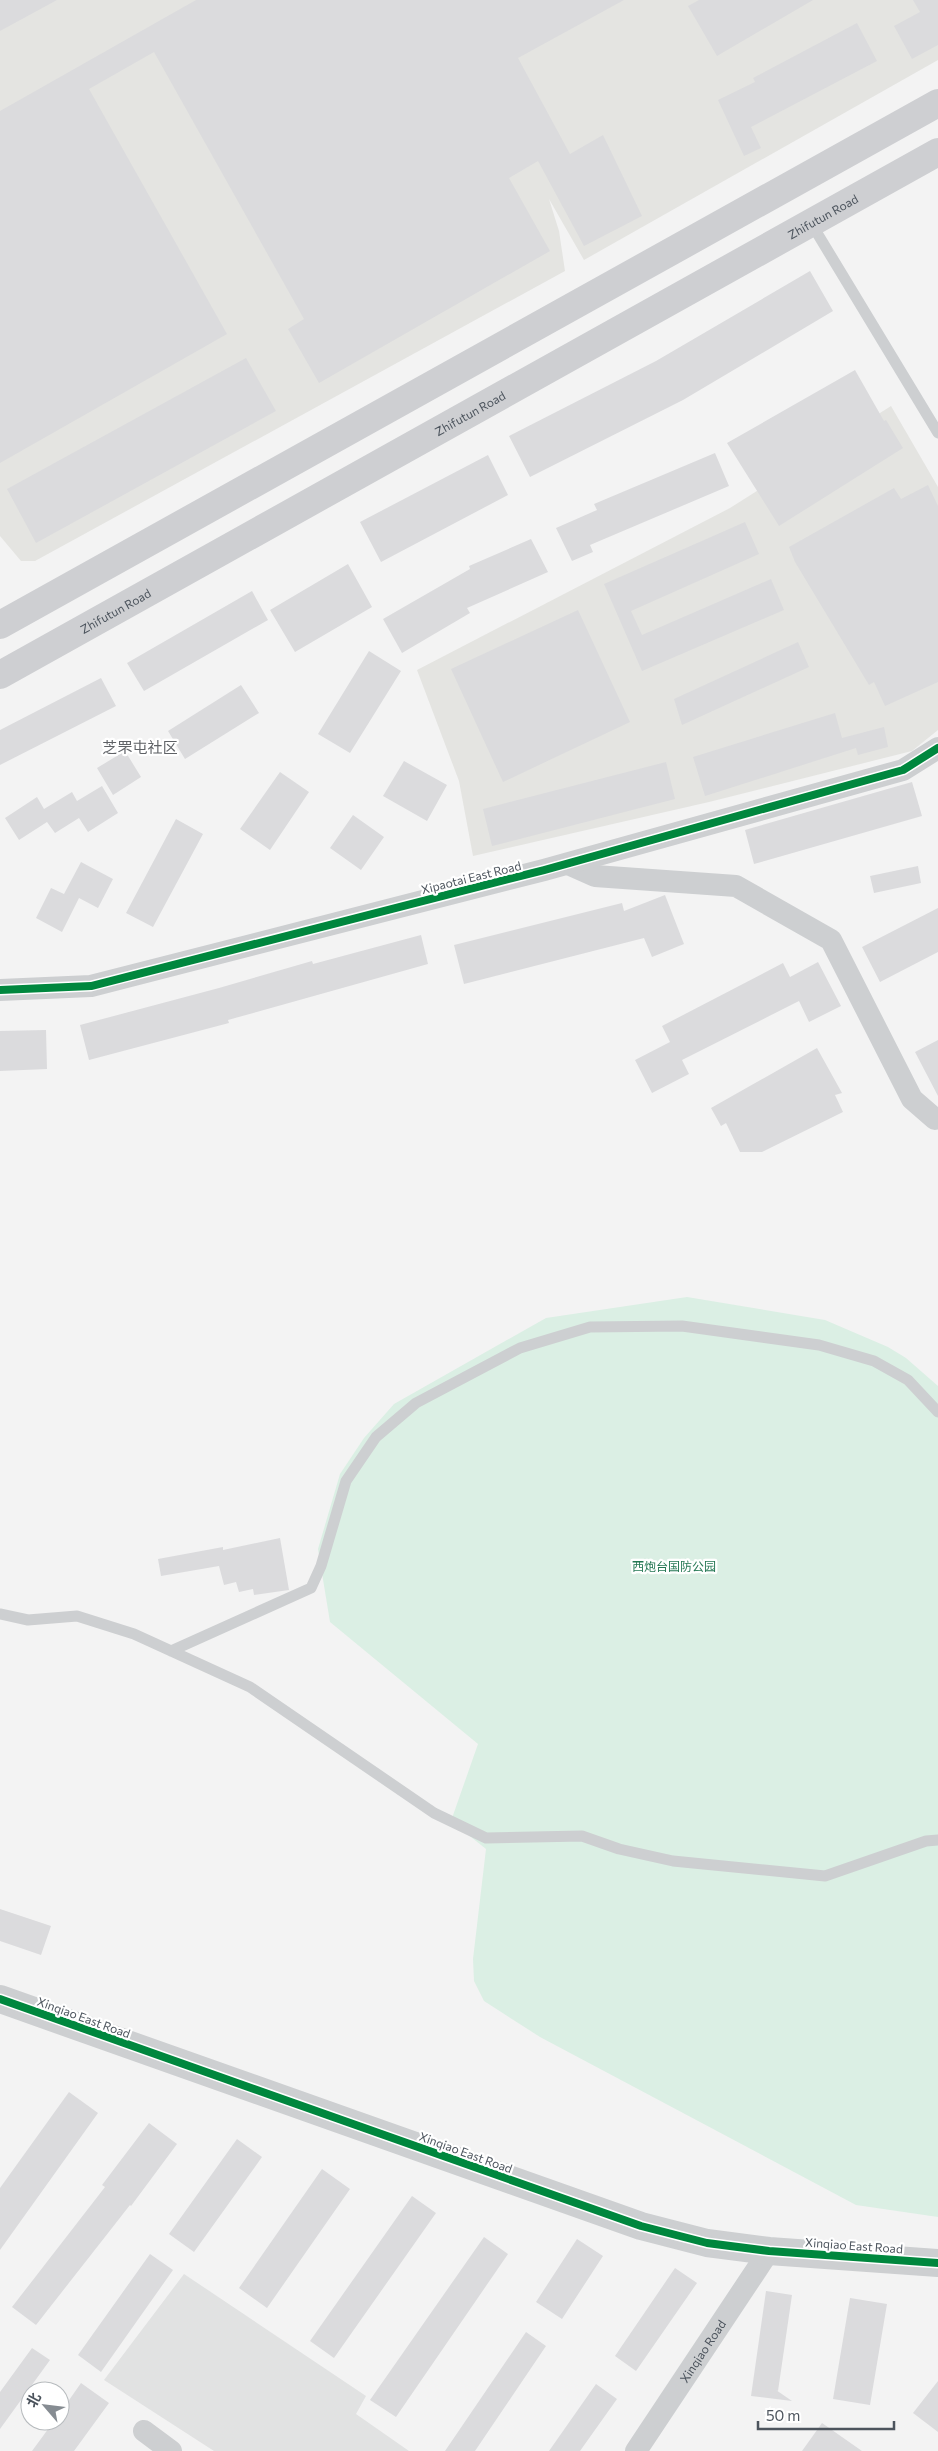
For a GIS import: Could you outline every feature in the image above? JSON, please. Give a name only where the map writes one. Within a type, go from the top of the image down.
[{"type":"main road","points":[[0,625],[938,102]]},
{"type":"main road","name":"Zhifutun Road","points":[[0,675],[938,152]]},
{"type":"street","name":"Xipaotai East Road","points":[[0,990],[91,986],[568,864],[903,770],[938,748]]},
{"type":"street","points":[[568,864],[595,876],[736,886],[831,940],[912,1099],[935,1120],[938,1118]]},
{"type":"street","name":"Xinqiao East Road","points":[[0,1999],[642,2226],[707,2243],[769,2251],[938,2263]]},
{"type":"street","name":"Xinqiao Road","points":[[636,2451],[769,2251]]},
{"type":"street","points":[[144,2431],[171,2451]]},
{"type":"lane","points":[[811,223],[938,433]]},
{"type":"lane","points":[[171,1651],[311,1588],[321,1566],[346,1481],[376,1437],[416,1403],[520,1348],[590,1327],[672,1326],[819,1345],[874,1361],[908,1380],[938,1412]]},
{"type":"lane","points":[[0,1614],[28,1620],[76,1616],[134,1634],[250,1687],[434,1813],[486,1838],[582,1836],[619,1849],[673,1861],[825,1876],[926,1841],[938,1840]]},
{"type":"shaded area","points":[[0,0],[938,0],[938,60],[584,260],[549,199],[559,231],[565,271],[35,561],[21,561],[0,536]]},
{"type":"shaded area","points":[[891,406],[938,487],[938,730],[912,751],[709,802],[473,856],[459,781],[417,670],[730,508]]},
{"type":"shaded area","points":[[184,2274],[366,2396],[356,2414],[409,2451],[214,2451],[104,2380]]},
{"type":"green space","name":"西炮台国防公园","points":[[687,1297],[825,1320],[888,1347],[906,1358],[938,1386],[938,2217],[856,2205],[540,2037],[484,2001],[474,1981],[473,1959],[486,1849],[451,1821],[478,1744],[330,1622],[318,1549],[340,1474],[364,1438],[394,1404],[546,1318]]},
{"type":"building","points":[[0,0],[57,0],[0,31]]},
{"type":"building","points":[[196,0],[624,0],[518,58],[570,154],[603,135],[642,216],[584,246],[538,161],[509,178],[550,251],[319,383],[288,329],[304,319],[154,52],[89,89],[227,334],[0,463],[0,111]]},
{"type":"building","points":[[699,0],[813,0],[717,56],[688,6]]},
{"type":"building","points":[[913,0],[938,0],[938,45],[912,59],[894,26],[920,12]]},
{"type":"building","points":[[857,23],[877,61],[751,127],[761,148],[744,156],[718,100],[755,82],[753,78]]},
{"type":"building","points":[[810,271],[833,311],[683,400],[530,477],[509,436],[656,361]]},
{"type":"building","points":[[246,358],[276,411],[36,543],[7,489]]},
{"type":"building","points":[[855,370],[884,421],[886,420],[903,448],[779,526],[727,443]]},
{"type":"building","points":[[715,453],[729,486],[590,545],[593,552],[572,561],[556,528],[597,510],[594,504]]},
{"type":"building","points":[[488,455],[508,495],[381,562],[360,522]]},
{"type":"building","points":[[928,485],[938,506],[938,682],[885,706],[874,682],[869,685],[795,562],[789,547],[894,488],[901,499]]},
{"type":"building","points":[[745,522],[759,554],[631,611],[642,635],[771,579],[784,610],[642,671],[604,584]]},
{"type":"building","points":[[531,539],[548,572],[467,608],[470,613],[402,653],[383,619],[470,569],[469,566]]},
{"type":"building","points":[[348,564],[372,607],[295,652],[270,610]]},
{"type":"building","points":[[252,591],[268,620],[144,691],[127,663]]},
{"type":"building","points":[[578,610],[630,722],[503,782],[451,669]]},
{"type":"building","points":[[798,642],[809,667],[682,725],[674,699]]},
{"type":"building","points":[[369,651],[401,671],[350,753],[318,734]]},
{"type":"building","points":[[101,678],[116,706],[0,765],[0,730]]},
{"type":"building","points":[[241,685],[259,713],[185,759],[168,731]]},
{"type":"building","points":[[835,713],[842,738],[884,727],[888,747],[858,755],[856,748],[705,796],[693,757]]},
{"type":"building","points":[[125,751],[141,777],[113,795],[97,768]]},
{"type":"building","points":[[404,761],[447,785],[427,821],[383,796]]},
{"type":"building","points":[[666,762],[675,799],[492,846],[483,809]]},
{"type":"building","points":[[280,772],[309,792],[270,850],[240,829]]},
{"type":"building","points":[[912,782],[922,816],[754,864],[745,830]]},
{"type":"building","points":[[102,786],[118,813],[88,832],[79,818],[55,833],[47,822],[19,840],[5,818],[37,797],[44,809],[72,792],[77,801]]},
{"type":"building","points":[[353,815],[384,837],[361,870],[330,848]]},
{"type":"building","points":[[176,819],[203,834],[153,927],[126,913]]},
{"type":"building","points":[[81,862],[113,879],[98,908],[79,898],[62,932],[36,918],[51,888],[64,894]]},
{"type":"building","points":[[918,866],[921,883],[874,893],[870,876]]},
{"type":"building","points":[[665,895],[684,944],[652,957],[644,938],[464,984],[454,945],[622,903],[624,911]]},
{"type":"building","points":[[938,908],[938,952],[880,982],[862,947]]},
{"type":"building","points":[[421,935],[428,964],[228,1020],[229,1023],[89,1060],[80,1025],[312,961],[313,964]]},
{"type":"building","points":[[818,962],[841,1006],[809,1022],[799,1001],[682,1060],[689,1074],[652,1093],[635,1060],[670,1042],[662,1026],[783,963],[790,977]]},
{"type":"building","points":[[46,1030],[47,1069],[0,1071],[0,1031]]},
{"type":"building","points":[[938,1040],[938,1096],[915,1052]]},
{"type":"building","points":[[817,1048],[842,1093],[835,1095],[843,1112],[762,1152],[740,1152],[726,1123],[721,1126],[711,1108]]},
{"type":"building","points":[[280,1538],[289,1590],[254,1595],[253,1589],[239,1592],[236,1582],[224,1585],[219,1566],[161,1576],[158,1559],[223,1547],[223,1550]]},
{"type":"building","points":[[0,1909],[51,1926],[41,1955],[0,1941]]},
{"type":"building","points":[[69,2092],[98,2113],[0,2250],[0,2188]]},
{"type":"building","points":[[149,2123],[177,2144],[131,2206],[36,2325],[12,2307],[105,2187],[102,2185]]},
{"type":"building","points":[[237,2139],[262,2157],[194,2252],[169,2234]]},
{"type":"building","points":[[322,2169],[350,2189],[267,2308],[239,2288]]},
{"type":"building","points":[[412,2196],[436,2213],[334,2358],[310,2341]]},
{"type":"building","points":[[484,2237],[508,2254],[396,2417],[370,2400]]},
{"type":"building","points":[[577,2239],[603,2256],[562,2319],[536,2302]]},
{"type":"building","points":[[150,2254],[173,2270],[101,2372],[78,2355]]},
{"type":"building","points":[[675,2268],[697,2283],[636,2371],[615,2356]]},
{"type":"building","points":[[766,2291],[792,2295],[778,2391],[776,2390],[792,2401],[751,2396]]},
{"type":"building","points":[[850,2298],[887,2304],[870,2405],[833,2399]]},
{"type":"building","points":[[526,2332],[546,2346],[475,2451],[445,2451]]},
{"type":"building","points":[[32,2348],[50,2360],[35,2381],[20,2381],[20,2401],[0,2429],[0,2392]]},
{"type":"building","points":[[938,2381],[938,2432],[913,2413]]},
{"type":"building","points":[[81,2383],[109,2403],[74,2451],[32,2451],[47,2431],[70,2431],[70,2399]]},
{"type":"building","points":[[596,2384],[617,2399],[580,2451],[549,2451]]},
{"type":"building","points":[[822,2423],[862,2451],[802,2451]]},
{"type":"cycle path","points":[[0,990],[91,986],[544,870],[903,770],[938,748]]},
{"type":"cycle path","points":[[0,1999],[641,2226],[707,2243],[769,2251],[938,2263]]},
{"type":"district","name":"芝罘屯社区","points":[[140,747]]}]
